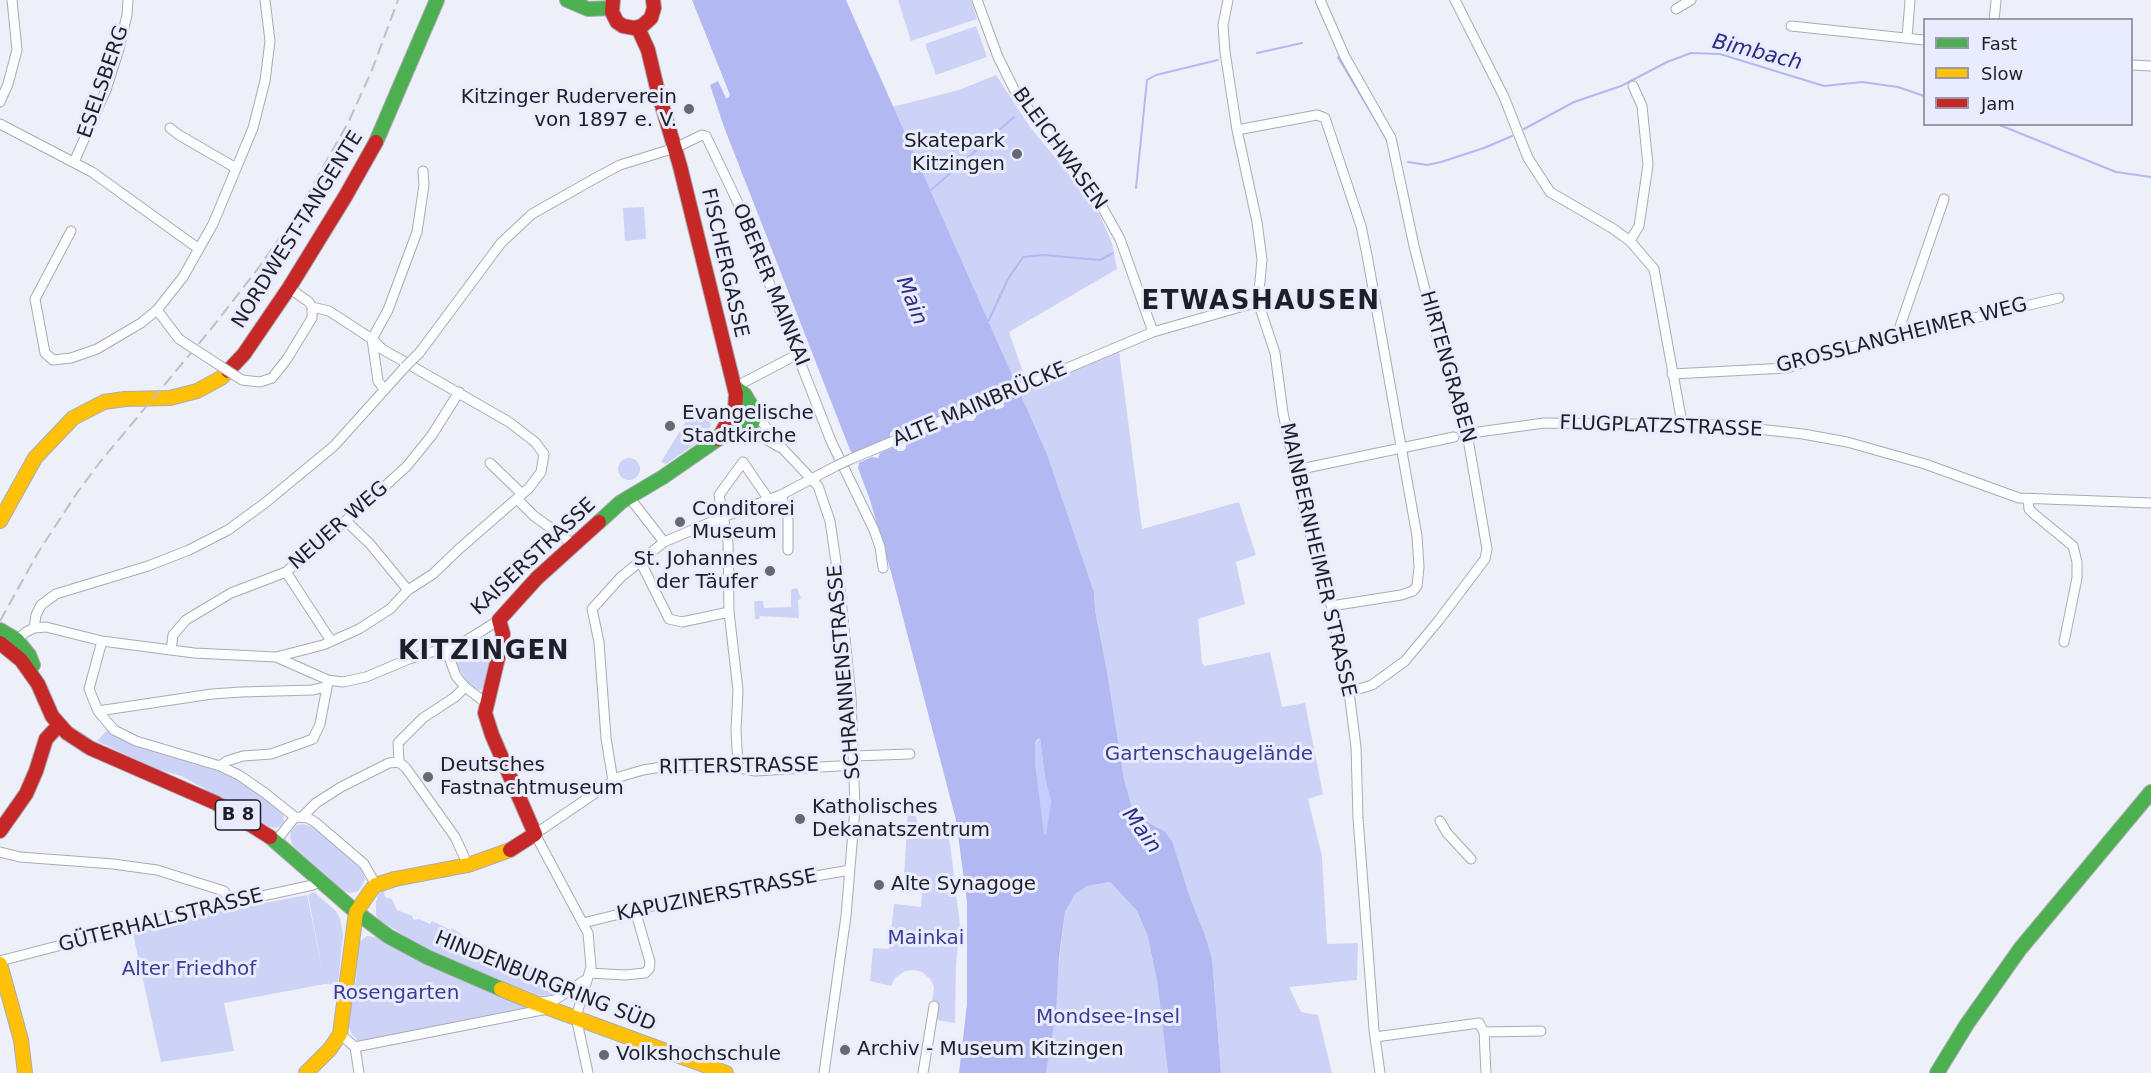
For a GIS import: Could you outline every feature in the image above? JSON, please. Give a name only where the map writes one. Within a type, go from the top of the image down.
[{"type":"main road","name":"NORDWEST-TANGENTE","points":[[0,521],[34,458],[73,418],[104,402],[170,398],[211,385],[244,354],[289,288],[345,197],[380,134],[437,0]]},
{"type":"main road","points":[[567,0],[588,9],[612,4],[614,16],[620,24],[630,28],[638,28],[651,18],[654,8],[653,0]]},
{"type":"main road","name":"FISCHERGASSE","points":[[638,28],[648,50],[675,148],[735,387]]},
{"type":"main road","points":[[718,439],[751,425],[754,412],[747,398],[735,387]]},
{"type":"main road","points":[[735,387],[732,422],[741,430]]},
{"type":"main road","points":[[718,439],[732,413],[743,406],[754,412]]},
{"type":"main road","name":"KAISERSTRASSE","points":[[499,620],[526,589],[573,544],[629,496],[663,477],[718,439]]},
{"type":"main road","points":[[306,1073],[330,1049],[340,1034],[356,912],[376,885],[395,879],[468,865],[515,848],[535,834],[492,735],[486,710],[502,641],[502,627],[499,620]]},
{"type":"main road","name":"B 8","points":[[0,630],[17,640],[29,655],[46,707],[58,725],[90,748],[216,803],[276,841],[356,912]]},
{"type":"main road","name":"B 8","points":[[0,643],[21,660],[37,682]]},
{"type":"main road","points":[[2,824],[26,794],[46,739],[58,725]]},
{"type":"main road","points":[[1937,1073],[1967,1024],[2020,949],[2151,792]]},
{"type":"main road","name":"HINDENBURGRING SÜD","points":[[356,912],[388,936],[427,957],[535,1003],[723,1072]]},
{"type":"main road","points":[[0,962],[21,1040],[25,1073]]},
{"type":"street","points":[[0,102],[5,76],[17,50],[12,0]]},
{"type":"street","name":"ESELSBERG","points":[[74,162],[106,90],[119,49],[128,0]]},
{"type":"street","points":[[71,231],[35,299],[45,352],[53,360],[71,358],[97,349],[141,323],[157,310],[183,277],[216,216],[253,128],[265,81],[270,41],[265,0]]},
{"type":"street","name":"BLEICHWASEN","points":[[977,0],[998,57],[1017,95],[1079,171],[1100,202],[1120,239],[1153,332]]},
{"type":"street","points":[[1228,0],[1223,25],[1225,52],[1237,130],[1257,222],[1262,260],[1258,302]]},
{"type":"street","name":"HIRTENGRABEN","points":[[1320,0],[1345,57],[1391,138],[1419,269],[1437,337],[1463,410],[1487,549],[1485,559],[1405,661],[1372,685],[1349,692]]},
{"type":"street","points":[[1455,0],[1504,97],[1528,158],[1550,192],[1630,241],[1654,269],[1682,423]]},
{"type":"street","points":[[1676,9],[1691,0]]},
{"type":"street","points":[[1907,38],[1910,0]]},
{"type":"street","points":[[1994,18],[1996,1]]},
{"type":"street","points":[[1791,26],[1923,40]]},
{"type":"street","points":[[2133,65],[2151,66]]},
{"type":"street","points":[[1630,241],[1639,226],[1648,165],[1642,106],[1633,86]]},
{"type":"street","points":[[1237,130],[1317,115],[1325,118],[1363,236],[1417,536],[1419,567],[1417,585],[1413,591],[1331,606]]},
{"type":"street","name":"ESELSBERG","points":[[0,124],[74,162],[119,190],[199,249]]},
{"type":"street","points":[[170,128],[236,168]]},
{"type":"street","name":"OBERER MAINKAI","points":[[34,628],[41,604],[56,594],[148,566],[189,550],[228,530],[265,503],[334,446],[420,352],[501,243],[532,214],[610,170],[675,148],[702,135],[706,136],[738,203],[798,354],[839,466],[874,530],[883,568]]},
{"type":"street","points":[[384,389],[378,381],[372,339],[392,301],[417,232],[422,206],[423,171]]},
{"type":"street","points":[[1897,335],[1944,199]]},
{"type":"street","points":[[157,310],[179,339],[242,380],[260,382],[272,378],[287,359],[312,318],[312,307],[309,302],[289,288]]},
{"type":"street","name":"GROSSLANGHEIMER WEG","points":[[1672,374],[1787,368],[1842,349],[2059,298]]},
{"type":"street","name":"ALTE MAINBRÜCKE","points":[[614,781],[604,741],[599,642],[592,609],[621,578],[664,542],[781,495],[839,466],[1153,332],[1258,302]]},
{"type":"street","name":"MAINBERNHEIMER STRASSE","points":[[1258,302],[1275,353],[1283,413],[1307,525],[1331,606],[1349,692],[1356,747],[1358,818],[1375,1037],[1380,1073]]},
{"type":"street","points":[[17,640],[34,628],[63,631],[102,641],[171,650],[217,655],[276,657],[331,641],[359,629],[383,614],[408,590],[433,574],[519,497],[541,472],[543,450],[509,422],[382,349],[372,339],[329,311],[312,307]]},
{"type":"street","points":[[735,387],[798,354]]},
{"type":"street","name":"NEUER WEG","points":[[171,650],[173,634],[193,615],[231,593],[286,572],[346,522],[407,466],[432,435],[459,392]]},
{"type":"street","points":[[754,412],[783,449]]},
{"type":"street","name":"FLUGPLATZSTRASSE","points":[[1466,434],[1544,423],[1682,423],[1773,430],[1847,442],[1925,464],[2007,494],[2028,499],[2151,504]]},
{"type":"street","points":[[741,430],[764,438],[783,449]]},
{"type":"street","points":[[1296,470],[1454,436]]},
{"type":"street","name":"SCHRANNENSTRASSE","points":[[783,449],[812,478],[827,509],[837,565],[851,697],[855,808],[850,870],[824,1073]]},
{"type":"street","points":[[738,767],[736,729],[738,690],[729,612],[728,542],[719,495],[744,462],[769,500]]},
{"type":"street","points":[[490,463],[534,516],[573,544]]},
{"type":"street","points":[[781,495],[788,516],[788,550]]},
{"type":"street","points":[[629,496],[664,542]]},
{"type":"street","points":[[2028,499],[2030,509],[2073,546],[2077,562],[2076,578],[2064,642]]},
{"type":"street","points":[[346,522],[370,544],[408,590]]},
{"type":"street","points":[[640,561],[669,619],[682,622],[729,612]]},
{"type":"street","points":[[286,572],[331,641]]},
{"type":"street","name":"KAISERSTRASSE","points":[[98,711],[212,694],[312,690],[327,684],[366,677],[409,659],[446,649],[480,634],[499,620]]},
{"type":"street","points":[[102,641],[88,689],[98,711],[114,730],[136,741],[220,766],[238,775],[299,817],[315,822],[364,864],[376,885]]},
{"type":"street","points":[[446,649],[456,676],[486,710]]},
{"type":"street","points":[[220,766],[243,756],[271,754],[310,741],[316,734],[327,684],[276,657]]},
{"type":"street","points":[[399,762],[398,743],[423,718],[447,703],[465,687]]},
{"type":"street","name":"RITTERSTRASSE","points":[[535,834],[625,774],[668,766],[728,764],[755,771],[910,754]]},
{"type":"street","points":[[276,841],[316,803],[341,787],[389,763],[399,762],[406,768],[455,837],[468,865]]},
{"type":"street","points":[[1440,821],[1446,833],[1471,859]]},
{"type":"street","points":[[535,834],[588,933],[591,948],[588,976],[576,1017],[588,1073]]},
{"type":"street","points":[[0,852],[157,870],[224,891],[230,902]]},
{"type":"street","name":"KAPUZINERSTRASSE","points":[[583,923],[677,900],[850,870]]},
{"type":"street","name":"GÜTERHALLSTRASSE","points":[[0,962],[230,902],[313,885],[321,881]]},
{"type":"street","points":[[535,1003],[555,1000],[578,987],[588,976],[625,975],[645,972],[649,969],[650,962],[635,910]]},
{"type":"street","points":[[924,1073],[934,1006]]},
{"type":"street","points":[[355,1047],[551,1009]]},
{"type":"street","points":[[1375,1037],[1479,1023],[1484,1032],[1486,1073]]},
{"type":"street","points":[[1484,1032],[1541,1031]]},
{"type":"street","points":[[340,1034],[355,1047],[359,1073]]},
{"type":"green space","points":[[898,0],[971,0],[977,19],[911,41]]},
{"type":"green space","points":[[976,26],[987,57],[936,75],[925,44]]},
{"type":"green space","name":"Gartenschaugelände","points":[[996,75],[1030,127],[1096,207],[1112,243],[1117,269],[1009,332],[1025,378],[1118,343],[1142,529],[1239,502],[1256,555],[1236,562],[1245,604],[1198,619],[1202,663],[1205,666],[1270,652],[1282,707],[1305,703],[1323,794],[1308,799],[1322,856],[1327,944],[1358,943],[1357,980],[1289,987],[1301,1012],[1318,1015],[1332,1073],[1221,1073],[1212,958],[1188,892],[1149,824],[1139,818],[1132,808],[1124,779],[1095,610],[1094,592],[1047,454],[892,107],[959,90]]},
{"type":"green space","points":[[644,207],[646,239],[625,241],[623,208]]},
{"type":"green space","points":[[702,408],[711,424],[708,435],[666,464],[661,462],[690,415],[696,418]]},
{"type":"green space","points":[[629,458],[637,461],[640,469],[637,477],[629,480],[621,477],[618,469],[621,461]]},
{"type":"green space","points":[[797,588],[801,598],[798,600],[799,618],[760,616],[759,619],[755,619],[754,601],[763,601],[764,608],[791,607],[791,592],[792,589]]},
{"type":"green space","points":[[480,647],[489,651],[491,655],[485,686],[480,690],[475,689],[468,682],[459,669],[456,659]]},
{"type":"green space","points":[[108,729],[161,754],[215,770],[241,781],[283,815],[282,825],[275,828],[270,827],[181,776],[154,768],[97,741]]},
{"type":"green space","name":"Mainkai","points":[[912,801],[919,829],[931,827],[933,832],[946,830],[950,843],[960,926],[956,964],[955,1023],[930,1019],[934,987],[930,979],[922,972],[905,971],[895,978],[891,986],[870,981],[873,948],[889,949],[894,904],[921,907],[923,880],[904,878],[908,811]]},
{"type":"green space","points":[[304,824],[315,828],[360,866],[365,879],[358,891],[351,893],[344,891],[293,846],[290,838],[291,831],[297,825]]},
{"type":"green space","name":"Mondsee-Insel","points":[[1110,882],[1137,911],[1147,934],[1157,980],[1168,1073],[1046,1073],[1065,912],[1075,894],[1087,886]]},
{"type":"green space","points":[[387,887],[388,889],[384,892],[385,897],[392,899],[397,910],[412,916],[414,920],[419,919],[430,924],[432,921],[451,930],[452,928],[467,938],[566,983],[567,991],[559,995],[541,996],[459,964],[411,940],[376,915],[378,895]]},
{"type":"green space","name":"Alter Friedhof","points":[[314,892],[335,910],[340,918],[343,934],[338,985],[325,984],[224,1003],[234,1051],[161,1062],[133,934],[211,913],[307,895],[323,973],[308,895]]},
{"type":"green space","name":"Rosengarten","points":[[367,936],[381,938],[527,1007],[358,1041],[351,1033],[348,1024],[356,980],[359,942]]},
{"type":"shaded area","points":[[1040,738],[1045,778],[1051,802],[1047,835],[1044,834],[1035,762],[1035,744]]},
{"type":"water","name":"Main","points":[[692,0],[846,0],[1047,454],[1094,592],[1095,610],[1124,779],[1132,808],[1139,818],[1164,831],[1172,841],[1212,958],[1221,1073],[1168,1073],[1157,980],[1147,934],[1137,911],[1110,882],[1087,886],[1075,894],[1065,912],[1059,958],[1056,1012],[1046,1073],[959,1073],[967,1004],[967,902],[956,820],[891,572],[858,468],[859,464],[850,450],[724,127],[710,85],[718,81],[726,98],[730,95]],"holes":[[[1040,738],[1045,778],[1051,802],[1046,835],[1035,762],[1035,744]]]},
{"type":"pier","points":[[1019,383],[1022,392],[1003,400],[1004,407],[996,410],[993,405],[976,412],[973,421],[967,421],[964,417],[906,442],[906,448],[903,451],[898,451],[894,447],[880,453],[878,458],[872,457],[856,464],[851,455],[890,438],[890,433],[894,429],[899,429],[902,433],[960,408],[960,403],[964,400],[972,403],[990,395],[992,386],[998,391]]},
{"type":"waterway","name":"Bimbach","points":[[1257,53],[1302,43]]},
{"type":"waterway","name":"Bimbach","points":[[1524,129],[1574,102],[1621,86],[1667,62],[1691,53],[1720,54],[1824,86],[1862,82],[1898,87],[1923,96]]},
{"type":"waterway","name":"Bimbach","points":[[1338,57],[1386,138]]},
{"type":"waterway","name":"Bimbach","points":[[1136,188],[1147,80],[1156,75],[1218,60]]},
{"type":"waterway","points":[[930,191],[1014,117]]},
{"type":"waterway","name":"Bimbach","points":[[2002,126],[2116,172],[2151,177]]},
{"type":"waterway","name":"Bimbach","points":[[1408,162],[1427,165],[1441,162],[1512,136]]},
{"type":"waterway","name":"Bimbach","points":[[986,322],[1008,279],[1023,257],[1043,255],[1100,260],[1113,253]]},
{"type":"railway","points":[[0,621],[39,551],[77,493],[100,462],[211,329],[260,266],[300,208],[349,121],[372,70],[398,0]]},
{"type":"traffic: fast","points":[[376,142],[437,0]]},
{"type":"traffic: fast","points":[[567,0],[588,9],[612,8]]},
{"type":"traffic: fast","points":[[599,522],[621,502],[663,477],[718,439],[751,425],[756,414],[745,395],[735,387]]},
{"type":"traffic: fast","points":[[0,630],[17,640],[29,655],[33,665]]},
{"type":"traffic: fast","points":[[1937,1073],[1967,1024],[2020,949],[2151,792]]},
{"type":"traffic: fast","points":[[270,837],[356,912],[388,936],[427,957],[501,989]]},
{"type":"traffic: slow","points":[[0,521],[35,458],[73,418],[104,402],[170,398],[197,391],[221,378],[228,371]]},
{"type":"traffic: slow","points":[[306,1073],[330,1049],[340,1034],[356,912],[372,889],[376,885],[395,879],[468,865],[510,850]]},
{"type":"traffic: slow","points":[[0,964],[21,1040],[25,1073]]},
{"type":"traffic: slow","points":[[501,989],[726,1073]]},
{"type":"traffic: jam","points":[[613,0],[612,12],[617,22],[634,28],[642,26],[651,18],[654,8],[653,0]]},
{"type":"traffic: jam","points":[[638,28],[648,50],[680,166],[736,394],[735,409],[718,439]]},
{"type":"traffic: jam","points":[[228,371],[244,354],[289,288],[376,142]]},
{"type":"traffic: jam","points":[[510,850],[535,834],[492,735],[485,713],[502,641],[503,634],[499,620],[537,578],[599,522]]},
{"type":"traffic: jam","points":[[0,643],[21,660],[38,684],[52,716],[67,733],[90,748],[216,803],[270,837]]},
{"type":"traffic: jam","points":[[0,831],[26,794],[46,739],[59,725]]},
{"type":"place","name":"Kitzinger Ruderverein von 1897 e. V.","points":[[689,109]]},
{"type":"place","name":"Skatepark Kitzingen","points":[[1017,154]]},
{"type":"place","name":"Evangelische Stadtkirche","points":[[670,426]]},
{"type":"place","name":"Conditorei Museum","points":[[680,522]]},
{"type":"place","name":"St. Johannes der Täufer","points":[[770,571]]},
{"type":"place","name":"Deutsches Fastnachtmuseum","points":[[428,777]]},
{"type":"place","name":"Katholisches Dekanatszentrum","points":[[800,819]]},
{"type":"place","name":"Alte Synagoge","points":[[879,885]]},
{"type":"place","name":"Archiv - Museum Kitzingen","points":[[845,1050]]},
{"type":"place","name":"Volkshochschule","points":[[604,1055]]},
{"type":"district","name":"ETWASHAUSEN","points":[[1261,302]]},
{"type":"district","name":"KITZINGEN","points":[[484,652]]}]
